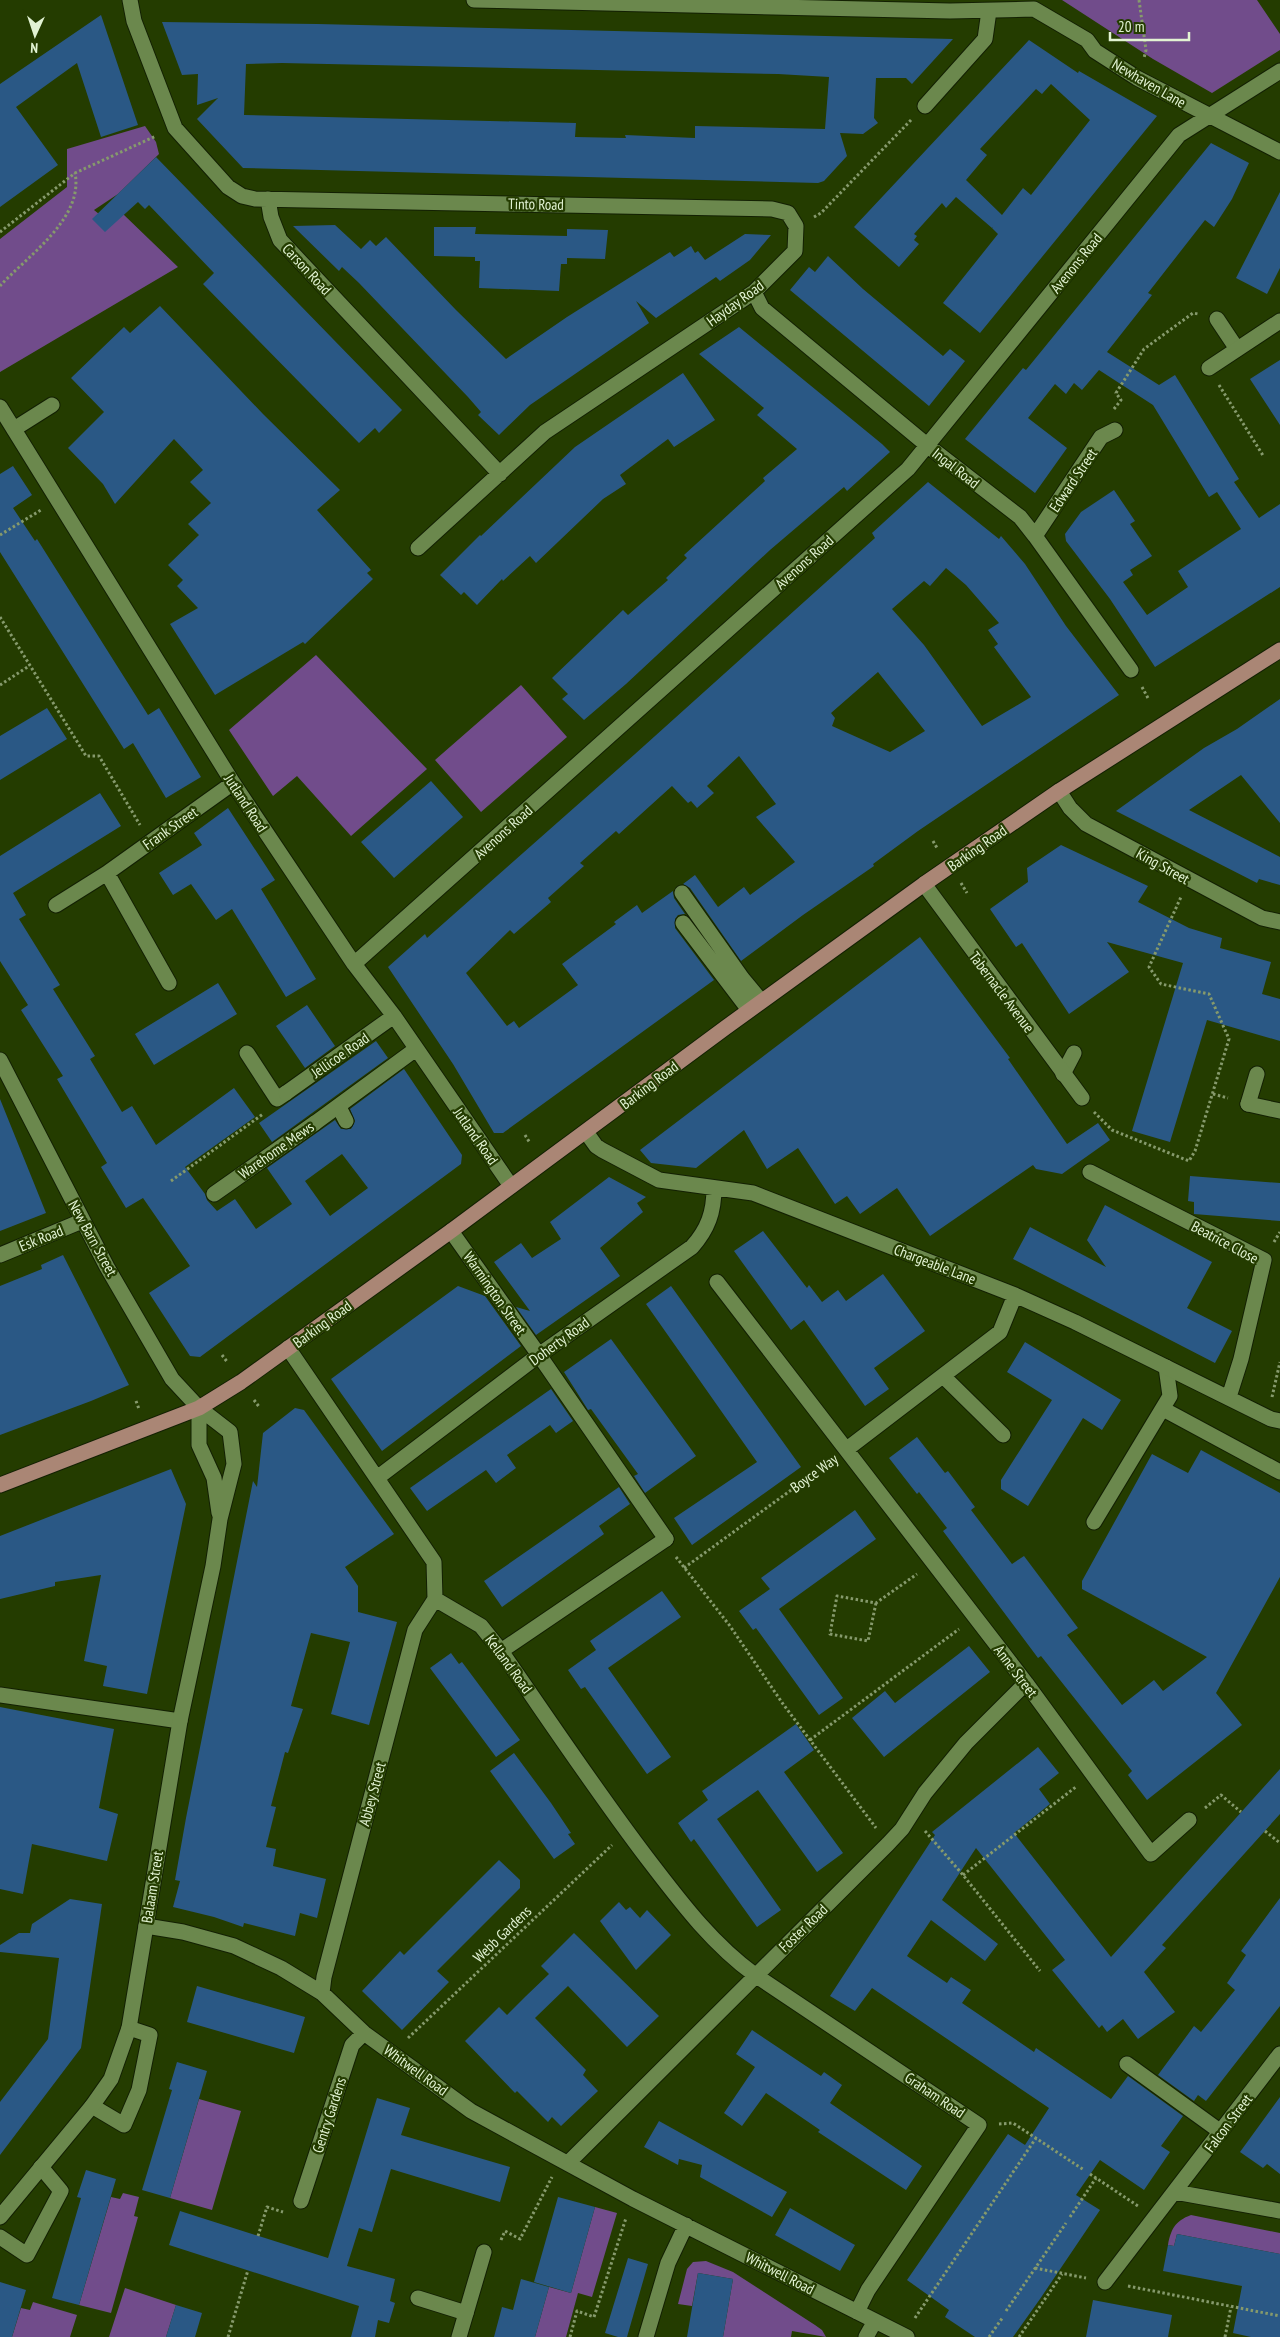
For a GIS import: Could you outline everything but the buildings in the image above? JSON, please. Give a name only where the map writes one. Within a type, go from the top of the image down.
[{"type":"main road","name":"Barking Road","points":[[0,1485],[199,1408],[241,1382],[451,1231],[755,1006],[924,884],[1059,791],[1280,650]]},
{"type":"street","points":[[130,0],[134,21],[175,128],[228,187],[242,196],[268,199]]},
{"type":"street","points":[[474,0],[989,11],[1028,4]]},
{"type":"street","name":"Newhaven Lane","points":[[1028,4],[1080,35],[1087,40],[1095,52],[1137,78],[1208,117],[1280,152]]},
{"type":"street","points":[[925,106],[984,39],[989,11]]},
{"type":"street","name":"Avenons Road","points":[[354,964],[908,469],[1179,135],[1280,71]]},
{"type":"street","name":"Tinto Road","points":[[268,199],[772,208],[788,213],[796,226]]},
{"type":"street","name":"Carson Road","points":[[268,199],[271,217],[280,240],[500,474]]},
{"type":"street","name":"Hayday Road","points":[[418,548],[546,432],[754,292],[795,251],[796,226]]},
{"type":"street","name":"Ingal Road","points":[[754,292],[762,308],[928,446],[1020,517],[1036,536],[1131,670]]},
{"type":"street","points":[[1217,319],[1237,349]]},
{"type":"street","points":[[1209,368],[1280,321]]},
{"type":"street","points":[[14,429],[52,405]]},
{"type":"street","name":"Jutland Road","points":[[0,407],[233,784],[354,964],[394,1016],[511,1186]]},
{"type":"street","name":"Edward Street","points":[[1036,536],[1102,437],[1115,430]]},
{"type":"street","name":"Frank Street","points":[[56,905],[107,873],[233,784]]},
{"type":"street","name":"King Street","points":[[1059,791],[1070,808],[1086,824],[1262,918],[1280,922]]},
{"type":"street","points":[[107,873],[169,984]]},
{"type":"street","name":"Tabernacle Avenue","points":[[924,884],[1082,1098]]},
{"type":"street","points":[[682,893],[742,978],[755,1006]]},
{"type":"street","points":[[683,923],[755,1006]]},
{"type":"street","name":"Jellicoe Road","points":[[286,1093],[394,1016]]},
{"type":"street","name":"Warehome Mews","points":[[214,1194],[338,1107],[416,1049]]},
{"type":"street","points":[[247,1053],[277,1099],[286,1093]]},
{"type":"street","points":[[1064,1074],[1074,1053]]},
{"type":"street","name":"New Barn Street","points":[[0,1060],[82,1220],[172,1379],[199,1408]]},
{"type":"street","points":[[1258,1074],[1248,1104],[1280,1111]]},
{"type":"street","points":[[338,1107],[346,1121]]},
{"type":"street","name":"Chargeable Lane","points":[[586,1132],[596,1146],[602,1150],[659,1180],[753,1193],[1015,1295],[1075,1322],[1265,1416],[1280,1421]]},
{"type":"street","name":"Beatrice Close","points":[[1090,1172],[1264,1260],[1242,1359],[1229,1397]]},
{"type":"street","name":"Doherty Road","points":[[377,1478],[539,1355],[692,1247],[704,1234],[712,1216],[714,1188]]},
{"type":"street","name":"Esk Road","points":[[0,1255],[82,1220]]},
{"type":"street","name":"Warmington Street","points":[[451,1231],[666,1539]]},
{"type":"street","points":[[717,1282],[847,1449]]},
{"type":"street","name":"Boyce Way","points":[[847,1449],[1000,1332],[1015,1295]]},
{"type":"street","points":[[288,1348],[434,1562],[435,1599]]},
{"type":"street","points":[[1094,1522],[1170,1396],[1166,1367]]},
{"type":"street","points":[[943,1376],[1003,1435]]},
{"type":"street","name":"Balaam Street","points":[[0,2217],[92,2106],[111,2079],[128,2028],[180,1721],[220,1520],[234,1464],[230,1432],[199,1408]]},
{"type":"street","name":"Balaam Street","points":[[199,1408],[199,1445],[214,1478],[220,1520]]},
{"type":"street","points":[[1163,1408],[1280,1472]]},
{"type":"street","name":"Anne Street","points":[[847,1449],[1026,1683],[1151,1854],[1189,1820]]},
{"type":"street","points":[[501,1651],[666,1539]]},
{"type":"street","name":"Kelland Road","points":[[435,1599],[481,1626],[501,1651],[626,1831],[695,1920],[736,1961],[755,1975]]},
{"type":"street","name":"Abbey Street","points":[[322,1993],[324,1977],[415,1630],[435,1599]]},
{"type":"street","name":"Foster Road","points":[[564,2161],[888,1844],[902,1829],[926,1793],[966,1743],[1026,1683]]},
{"type":"street","points":[[0,1695],[180,1721]]},
{"type":"street","name":"Whitwell Road","points":[[146,1926],[183,1932],[234,1946],[281,1968],[322,1993],[364,2033],[471,2111],[633,2199],[905,2336]]},
{"type":"street","name":"Graham Road","points":[[755,1975],[979,2125],[868,2290],[858,2312]]},
{"type":"street","points":[[92,2106],[124,2125],[139,2090],[150,2035],[128,2028]]},
{"type":"street","name":"Gentry Gardens","points":[[301,2201],[352,2045],[364,2033]]},
{"type":"street","name":"Falcon Street","points":[[1105,2282],[1280,2054]]},
{"type":"street","points":[[1127,2064],[1221,2132]]},
{"type":"street","points":[[0,2237],[27,2255],[60,2191],[42,2167]]},
{"type":"street","points":[[1175,2192],[1280,2211]]},
{"type":"street","points":[[646,2337],[668,2263],[686,2225]]},
{"type":"street","points":[[459,2337],[484,2252]]},
{"type":"street","points":[[418,2298],[466,2313]]},
{"type":"street","points":[[866,2337],[875,2321]]},
{"type":"path","points":[[1137,78],[1146,50],[1139,0]]},
{"type":"path","points":[[796,226],[820,213],[925,106]]},
{"type":"path","points":[[0,232],[75,173],[175,128]]},
{"type":"path","points":[[0,286],[39,249],[58,226],[73,201],[78,184],[75,173]]},
{"type":"path","points":[[1115,430],[1114,408],[1121,400],[1116,394],[1144,349],[1193,313],[1217,319]]},
{"type":"path","points":[[1209,368],[1264,457]]},
{"type":"path","points":[[0,535],[56,500]]},
{"type":"path","points":[[0,617],[86,756],[99,756],[150,842]]},
{"type":"path","points":[[0,685],[30,666]]},
{"type":"path","points":[[933,841],[937,848]]},
{"type":"path","points":[[1082,1098],[1112,1130],[1189,1161],[1195,1152],[1229,1039],[1209,994],[1161,984],[1149,967],[1189,880]]},
{"type":"path","points":[[961,883],[967,893]]},
{"type":"path","points":[[171,1181],[286,1098],[286,1093]]},
{"type":"path","points":[[525,1135],[530,1143]]},
{"type":"path","points":[[222,1355],[228,1364]]},
{"type":"path","points":[[1265,1416],[1275,1389],[1280,1362]]},
{"type":"path","points":[[254,1400],[260,1408]]},
{"type":"path","points":[[136,1401],[139,1409]]},
{"type":"path","name":"Boyce Way","points":[[684,1568],[847,1449]]},
{"type":"path","points":[[666,1539],[684,1568],[730,1626],[810,1740],[888,1844]]},
{"type":"path","points":[[876,1603],[837,1596],[830,1634],[868,1641],[876,1603],[914,1576],[932,1560]]},
{"type":"path","points":[[810,1740],[976,1618]]},
{"type":"path","points":[[963,1875],[1092,1773]]},
{"type":"path","points":[[1189,1820],[1221,1795],[1241,1812]]},
{"type":"path","points":[[911,1816],[963,1875],[1040,1971]]},
{"type":"path","name":"Webb Gardens","points":[[393,2053],[626,1831]]},
{"type":"path","points":[[1265,1831],[1280,1843]]},
{"type":"path","points":[[979,2125],[1013,2123],[1084,2170]]},
{"type":"path","points":[[905,2336],[1036,2138]]},
{"type":"path","points":[[484,2252],[497,2248],[505,2231],[520,2239],[564,2161]]},
{"type":"path","points":[[1090,2174],[1154,2217]]},
{"type":"path","points":[[1070,2217],[1096,2178]]},
{"type":"path","points":[[570,2337],[577,2311],[594,2317],[620,2231],[633,2199]]},
{"type":"path","points":[[258,2236],[267,2207],[286,2213]]},
{"type":"path","points":[[1006,2312],[1066,2223]]},
{"type":"path","points":[[1019,2337],[1062,2274],[1035,2268]]},
{"type":"path","points":[[228,2337],[248,2270]]},
{"type":"path","points":[[1105,2282],[1280,2316]]},
{"type":"path","points":[[1225,2337],[1231,2306]]},
{"type":"path","points":[[989,2337],[1003,2317]]},
{"type":"shaded area","points":[[1062,0],[1257,0],[1280,34],[1280,50],[1212,93],[1153,59]]},
{"type":"shaded area","points":[[145,126],[156,142],[159,154],[118,194],[94,210],[110,223],[123,214],[178,267],[0,372],[0,239],[67,187],[67,149]]},
{"type":"shaded area","points":[[316,655],[427,769],[351,836],[297,776],[273,796],[229,730]]},
{"type":"shaded area","points":[[521,685],[567,737],[481,812],[435,760]]},
{"type":"shaded area","points":[[199,2099],[241,2111],[212,2210],[170,2198]]},
{"type":"shaded area","points":[[123,2193],[139,2197],[134,2216],[138,2217],[111,2313],[79,2305],[111,2197],[120,2199]]},
{"type":"shaded area","points":[[595,2207],[617,2213],[592,2297],[578,2293],[566,2337],[535,2337],[549,2287],[571,2293]]},
{"type":"shaded area","points":[[1191,2215],[1280,2233],[1280,2254],[1177,2234],[1174,2246],[1168,2245],[1177,2223]]},
{"type":"shaded area","points":[[706,2261],[733,2272],[815,2325],[822,2330],[826,2337],[792,2331],[791,2337],[723,2337],[733,2279],[698,2273],[692,2306],[678,2304],[687,2269],[693,2262]]},
{"type":"shaded area","points":[[125,2288],[176,2305],[166,2337],[109,2337]]},
{"type":"shaded area","points":[[33,2302],[77,2315],[70,2337],[12,2337],[21,2308],[30,2310]]}]
